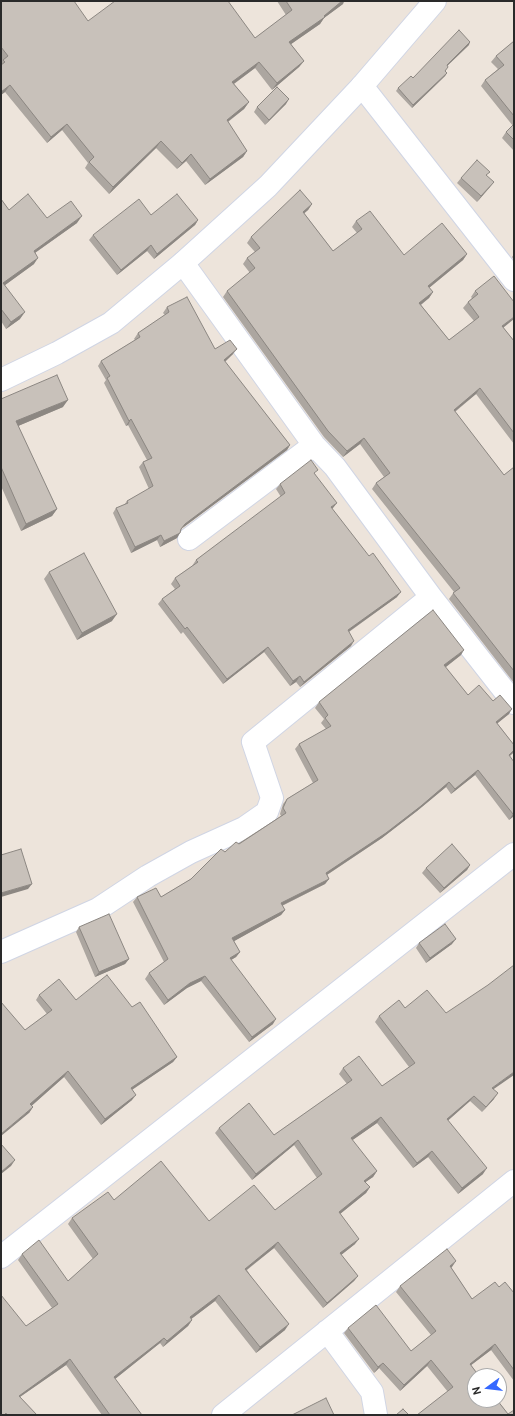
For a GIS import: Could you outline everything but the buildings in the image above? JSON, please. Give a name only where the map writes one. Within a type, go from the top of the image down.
[{"type":"street","points":[[1,380],[57,353],[111,323],[183,263],[268,186],[362,86],[434,1]]},
{"type":"street","points":[[362,86],[514,280]]},
{"type":"street","points":[[183,263],[314,445],[335,467],[431,597],[507,679],[514,703]]},
{"type":"street","points":[[189,539],[314,445]]},
{"type":"street","points":[[1,952],[98,909],[148,876],[191,852],[244,828],[267,812],[272,798],[254,742],[431,597]]},
{"type":"street","points":[[1,1257],[514,854]]},
{"type":"street","points":[[223,1415],[514,1182]]},
{"type":"street","points":[[327,1331],[372,1392],[376,1415]]}]
